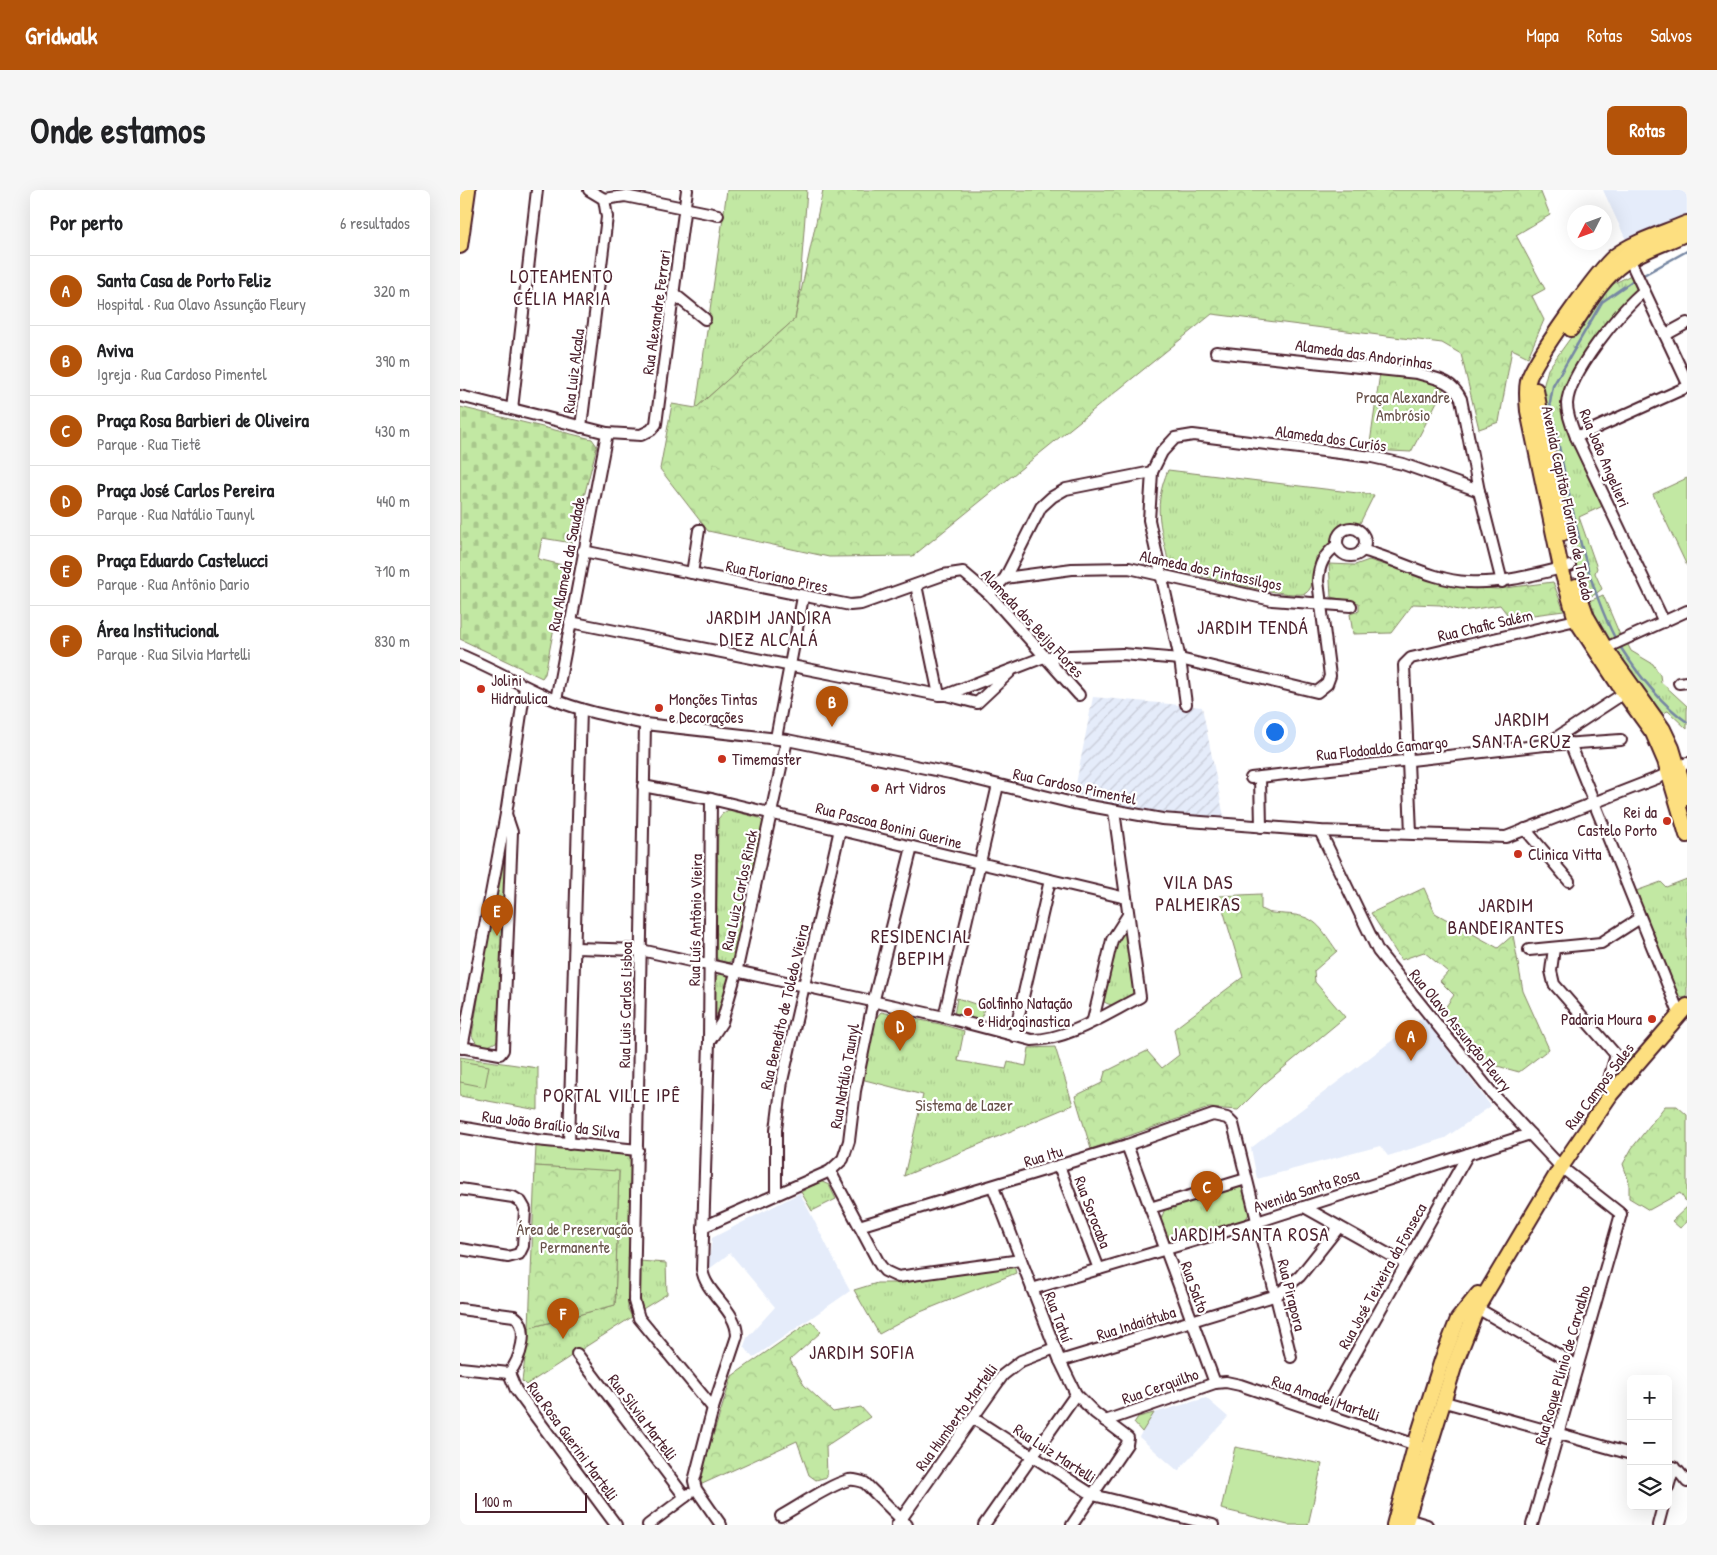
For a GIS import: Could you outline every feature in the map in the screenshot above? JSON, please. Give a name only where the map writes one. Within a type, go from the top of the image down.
[{"type":"main road","points":[[460,246],[468,190]]},
{"type":"main road","name":"Avenida Capitão Floriano de Toledo","points":[[1629,260],[1687,223]]},
{"type":"main road","name":"Avenida Capitão Floriano de Toledo","points":[[1605,648],[1576,620],[1528,411],[1528,380],[1532,370],[1596,275],[1613,257],[1629,260],[1687,233]]},
{"type":"main road","name":"Avenida Capitão Floriano de Toledo","points":[[1565,567],[1587,617],[1628,691],[1653,733],[1678,768],[1687,798]]},
{"type":"main road","name":"Avenida Capitão Floriano de Toledo","points":[[1678,768],[1687,835]]},
{"type":"main road","name":"Rua Campos Sales","points":[[1507,1259],[1561,1167],[1611,1094],[1683,1009]]},
{"type":"main road","points":[[1402,1523],[1416,1445],[1442,1360],[1467,1312],[1507,1259]]},
{"type":"main road","points":[[1467,1331],[1465,1325],[1467,1312],[1507,1259]]},
{"type":"main road","points":[[1402,1523],[1429,1450],[1467,1331],[1467,1312]]},
{"type":"street","points":[[512,409],[538,190]]},
{"type":"street","points":[[589,190],[604,199],[625,196],[718,215]]},
{"type":"street","name":"Rua Alexandre Ferrari","points":[[607,433],[633,436],[646,434],[656,424],[687,190]]},
{"type":"street","name":"Rua Luiz Alcala","points":[[581,427],[607,216],[604,199]]},
{"type":"street","points":[[1629,260],[1687,382]]},
{"type":"street","name":"Rua João Angelieri","points":[[1642,287],[1595,347],[1568,394],[1569,416],[1576,437],[1664,622]]},
{"type":"street","points":[[673,293],[705,319]]},
{"type":"street","points":[[1665,335],[1687,323]]},
{"type":"street","name":"Alameda das Andorinhas","points":[[1216,352],[1416,373],[1443,380],[1456,388],[1461,399],[1478,491],[1502,582]]},
{"type":"street","points":[[1576,437],[1687,387]]},
{"type":"street","points":[[460,396],[607,433]]},
{"type":"street","name":"Rua Alameda da Saudade","points":[[556,700],[607,433]]},
{"type":"street","name":"Alameda dos Curiós","points":[[1152,472],[1162,452],[1176,438],[1193,435],[1372,457],[1403,464],[1478,491]]},
{"type":"street","points":[[989,594],[1004,578],[1041,507],[1052,497],[1066,489],[1152,472],[1149,520],[1180,659],[1186,704]]},
{"type":"street","points":[[1354,528],[1361,532],[1364,539],[1362,550],[1356,555],[1348,555],[1341,552],[1337,545],[1338,537],[1343,531],[1354,528]]},
{"type":"street","points":[[692,573],[699,530]]},
{"type":"street","points":[[943,695],[1044,657],[1122,654],[1180,659],[1309,692],[1316,692],[1322,689],[1330,676],[1318,581],[1319,569],[1328,552],[1337,545]]},
{"type":"street","points":[[1362,550],[1445,578],[1467,582],[1502,582],[1565,567]]},
{"type":"street","name":"Rua Floriano Pires","points":[[583,551],[804,597],[855,605],[943,575],[963,572]]},
{"type":"street","name":"Alameda dos Pintassilgos","points":[[1004,578],[1072,569],[1129,568],[1272,600],[1352,606]]},
{"type":"street","name":"Alameda dos Beija Flores","points":[[963,572],[989,594],[1079,695]]},
{"type":"street","points":[[916,584],[943,695]]},
{"type":"street","points":[[776,738],[804,597]]},
{"type":"street","points":[[1605,648],[1687,612]]},
{"type":"street","name":"Rua Chafic Salém","points":[[1409,760],[1404,665],[1411,658],[1576,620]]},
{"type":"street","points":[[570,622],[977,703],[1011,671]]},
{"type":"street","name":"Rua Cardoso Pimentel","points":[[460,655],[492,668],[525,687],[556,700],[581,709],[645,724],[787,740],[1162,819],[1320,831],[1506,837],[1678,768]]},
{"type":"street","points":[[506,814],[512,832],[503,1050],[500,1054],[461,1048],[506,814],[525,687]]},
{"type":"street","name":"Rua Flodoaldo Camargo","points":[[1545,745],[1628,691]]},
{"type":"street","points":[[570,1144],[581,709]]},
{"type":"street","name":"Rua Luis Carlos Lisboa","points":[[645,724],[634,1301],[639,1318],[713,1408]]},
{"type":"street","name":"Rua Luiz Carlos Rinck","points":[[710,1042],[722,1022],[736,973],[787,740]]},
{"type":"street","name":"Rua Flodoaldo Camargo","points":[[1261,826],[1256,777],[1545,745],[1621,740]]},
{"type":"street","points":[[1570,743],[1640,918],[1683,1009]]},
{"type":"street","points":[[1409,760],[1412,833]]},
{"type":"street","points":[[944,1017],[998,785]]},
{"type":"street","name":"Rua Pascoa Bonini Guerine","points":[[643,786],[712,799],[1126,898]]},
{"type":"street","name":"Rua Luís Antônio Vieira","points":[[696,1489],[695,1471],[713,1408],[737,1336],[737,1327],[702,1274],[710,1042],[709,966],[712,799]]},
{"type":"street","points":[[576,948],[641,950],[803,988],[944,1017],[1032,1040],[1045,1040],[1061,1036],[1140,997],[1114,810]]},
{"type":"street","name":"Rua Benedito de Toledo Vieira","points":[[776,1194],[777,1109],[840,829]]},
{"type":"street","points":[[1525,829],[1569,881]]},
{"type":"street","name":"Rua Olavo Assunção Fleury","points":[[1320,831],[1378,950],[1491,1092],[1561,1167],[1621,1214]]},
{"type":"street","name":"Rua Natálio Taunyl","points":[[703,1227],[830,1171],[839,1164],[846,1153],[873,1003],[912,847]]},
{"type":"street","points":[[1014,1036],[1050,880]]},
{"type":"street","points":[[1093,1020],[1112,940],[1128,915]]},
{"type":"street","points":[[1529,950],[1601,943],[1640,918]]},
{"type":"street","points":[[1554,948],[1551,971],[1554,984],[1616,1055],[1607,1086],[1611,1094]]},
{"type":"street","name":"Rua Itu","points":[[859,1226],[993,1187],[1213,1116],[1227,1118],[1233,1124]]},
{"type":"street","name":"Rua Pirapora","points":[[1233,1124],[1291,1357]]},
{"type":"street","name":"Rua João Braílio da Silva","points":[[460,1127],[570,1144],[638,1150]]},
{"type":"street","name":"Avenida Santa Rosa","points":[[1032,1289],[1258,1222],[1530,1134]]},
{"type":"street","name":"Rua Salto","points":[[1127,1145],[1192,1321],[1221,1382]]},
{"type":"street","name":"Rua José Teixeira da Fonseca","points":[[1322,1413],[1468,1154]]},
{"type":"street","name":"Rua Sorocaba","points":[[1059,1166],[1099,1269]]},
{"type":"street","points":[[830,1171],[885,1271],[898,1277],[1021,1260]]},
{"type":"street","points":[[1150,1208],[1246,1179]]},
{"type":"street","name":"Rua Tatuí","points":[[993,1187],[1060,1361],[1076,1394],[1105,1421],[1126,1436]]},
{"type":"street","points":[[460,1189],[513,1197],[521,1202],[525,1209],[523,1246],[519,1254],[508,1257],[460,1249]]},
{"type":"street","points":[[1304,1207],[1406,1264]]},
{"type":"street","name":"Rua Roque Plínio de Carvalho","points":[[1532,1525],[1576,1365],[1621,1214]]},
{"type":"street","points":[[1277,1295],[1300,1276],[1340,1227]]},
{"type":"street","name":"Rua Indaiátuba","points":[[1060,1361],[1277,1295]]},
{"type":"street","points":[[460,1309],[516,1318],[520,1325],[520,1352],[517,1364],[509,1373],[460,1368]]},
{"type":"street","points":[[1467,1312],[1576,1365]]},
{"type":"street","name":"Rua Humberto Martelli","points":[[902,1523],[1003,1375],[1021,1361],[1055,1348]]},
{"type":"street","name":"Rua Silvia Martelli","points":[[577,1354],[685,1497]]},
{"type":"street","name":"Rua Rosa Guerini Martelli","points":[[509,1373],[516,1390],[616,1525]]},
{"type":"street","name":"Rua Amadei Martelli","points":[[1221,1382],[1240,1384],[1429,1450]]},
{"type":"street","name":"Rua Cerquilho","points":[[1105,1421],[1221,1382]]},
{"type":"street","points":[[984,1525],[1076,1394]]},
{"type":"street","points":[[1445,1402],[1627,1453]]},
{"type":"street","points":[[1072,1525],[1127,1444],[1124,1423],[1132,1412]]},
{"type":"street","name":"Rua Luiz Martelli","points":[[973,1418],[1093,1495],[1213,1525]]},
{"type":"street","points":[[1672,1467],[1687,1482]]},
{"type":"street","points":[[781,1516],[850,1480],[865,1483],[902,1523]]},
{"type":"street","points":[[648,1525],[696,1489],[721,1525]]},
{"type":"street","points":[[1658,1525],[1662,1510]]},
{"type":"street","points":[[1402,1523],[1427,1525]]},
{"type":"shaded area","points":[[1603,190],[1687,190],[1687,217],[1627,242],[1612,210],[1612,205],[1610,205]]},
{"type":"shaded area","points":[[1093,697],[1202,707],[1224,817],[1152,812],[1074,794]]},
{"type":"shaded area","points":[[1423,1017],[1491,1106],[1445,1138],[1388,1156],[1380,1146],[1257,1179],[1251,1148]]},
{"type":"shaded area","points":[[800,1193],[850,1291],[753,1358],[744,1346],[747,1338],[775,1307],[730,1253],[708,1270],[712,1238]]},
{"type":"shaded area","points":[[1206,1398],[1228,1417],[1178,1471],[1139,1437],[1154,1413]]},
{"type":"green space","points":[[727,190],[807,190],[799,297],[795,319],[696,408]]},
{"type":"green space","points":[[823,190],[1540,190],[1550,215],[1516,235],[1545,289],[1532,296],[1544,320],[1528,357],[1512,349],[1499,422],[1479,429],[1461,354],[1442,343],[1212,314],[913,556],[829,557],[708,531],[660,469],[672,404],[696,408],[795,319]]},
{"type":"green space","points":[[1633,274],[1641,290],[1629,300],[1563,403],[1605,505],[1579,517],[1597,568],[1595,573],[1602,589],[1594,595],[1586,597],[1565,519],[1541,395],[1548,369],[1607,287]]},
{"type":"green space","name":"Praça Alexandre Ambrósio","points":[[1380,373],[1421,379],[1444,388],[1411,452],[1369,450]]},
{"type":"green space","points":[[460,407],[592,439],[597,446],[572,543],[542,538],[538,559],[566,566],[545,674],[542,678],[460,639]]},
{"type":"green space","points":[[1168,470],[1374,495],[1359,525],[1344,529],[1316,557],[1313,582],[1309,590],[1306,593],[1298,594],[1283,593],[1242,586],[1185,571],[1176,567],[1168,560],[1159,515],[1159,505],[1163,483]]},
{"type":"green space","points":[[1687,478],[1687,566],[1653,494]]},
{"type":"green space","points":[[1369,560],[1453,586],[1497,589],[1553,582],[1564,611],[1510,618],[1500,605],[1462,611],[1440,605],[1413,604],[1391,633],[1353,634],[1350,614],[1359,611],[1359,603],[1331,597],[1329,564],[1355,565]]},
{"type":"green space","points":[[1603,595],[1620,635],[1613,641],[1602,636],[1587,602]]},
{"type":"green space","points":[[1627,643],[1631,651],[1653,664],[1660,675],[1661,682],[1687,706],[1687,729],[1668,711],[1659,714],[1619,657],[1615,648]]},
{"type":"green space","points":[[729,810],[759,818],[764,823],[764,828],[733,960],[725,964],[719,962],[716,957],[718,819]]},
{"type":"green space","points":[[505,836],[510,836],[498,1041],[486,1047],[477,1044],[472,1036]]},
{"type":"green space","points":[[1687,879],[1687,997],[1682,998],[1678,995],[1636,891],[1661,882],[1666,887]]},
{"type":"green space","points":[[1424,888],[1435,913],[1498,948],[1513,935],[1523,991],[1549,1049],[1519,1072],[1479,1061],[1442,1012],[1454,995],[1440,981],[1448,972],[1424,952],[1401,960],[1371,913]]},
{"type":"green space","points":[[1261,894],[1261,909],[1269,913],[1295,915],[1310,920],[1321,929],[1337,951],[1314,971],[1315,982],[1345,1017],[1264,1084],[1238,1110],[1209,1108],[1091,1149],[1075,1096],[1102,1083],[1105,1072],[1147,1051],[1162,1068],[1179,1055],[1174,1029],[1243,977],[1219,896]]},
{"type":"green space","points":[[1127,933],[1136,991],[1133,998],[1114,1005],[1103,1001],[1116,939],[1119,935]]},
{"type":"green space","points":[[722,973],[729,977],[722,1012],[718,1015],[713,1012],[716,976]]},
{"type":"green space","name":"Golfinho Natação e Hidroginastica","points":[[957,998],[984,1007],[981,1023],[954,1015]]},
{"type":"green space","name":"Sistema de Lazer","points":[[881,1012],[964,1031],[958,1061],[1006,1069],[1008,1062],[1026,1066],[1029,1048],[1055,1047],[1073,1105],[904,1176],[923,1095],[861,1079],[875,1019]]},
{"type":"green space","points":[[1623,1051],[1635,1056],[1612,1083]]},
{"type":"green space","points":[[460,1057],[538,1068],[538,1110],[460,1096]]},
{"type":"green space","points":[[460,1061],[489,1066],[485,1087],[460,1082]]},
{"type":"green space","points":[[1665,1106],[1677,1106],[1687,1115],[1687,1203],[1680,1193],[1649,1210],[1629,1198],[1629,1182],[1623,1164],[1632,1148]]},
{"type":"green space","points":[[536,1146],[622,1153],[628,1155],[632,1160],[628,1309],[632,1317],[526,1385],[522,1381],[529,1328],[615,1305],[619,1172],[535,1166]]},
{"type":"green space","name":"Área de Preservação Permanente","points":[[535,1166],[619,1171],[615,1305],[529,1328]]},
{"type":"green space","points":[[820,1181],[829,1185],[836,1199],[812,1211],[801,1192]]},
{"type":"green space","points":[[1237,1186],[1245,1190],[1251,1210],[1246,1219],[1175,1241],[1166,1237],[1160,1221],[1165,1209]]},
{"type":"green space","points":[[1687,1207],[1687,1222],[1680,1228],[1672,1221]]},
{"type":"green space","points":[[639,1261],[666,1263],[667,1294],[641,1310],[638,1300]]},
{"type":"green space","points":[[1014,1266],[1016,1273],[918,1313],[879,1334],[854,1290],[877,1283],[901,1283]]},
{"type":"green space","points":[[811,1321],[821,1332],[790,1360],[804,1385],[833,1412],[861,1407],[870,1417],[826,1446],[827,1477],[816,1480],[809,1475],[797,1441],[700,1485],[699,1479],[732,1376]]},
{"type":"green space","points":[[1154,1413],[1142,1432],[1134,1423],[1138,1417]]},
{"type":"green space","points":[[1235,1447],[1322,1464],[1308,1525],[1288,1525],[1221,1509]]},
{"type":"waterway","points":[[1640,277],[1687,251]]},
{"type":"waterway","points":[[1616,640],[1593,585],[1584,555],[1550,403],[1553,386],[1602,302],[1635,279]]},
{"type":"waterway","points":[[1619,645],[1650,687],[1687,722]]},
{"type":"waterway","points":[[1687,908],[1687,921]]},
{"type":"place","name":"Jolini Hidraulica","points":[[481,689]]},
{"type":"place","name":"Monções Tintas e Decorações","points":[[659,708]]},
{"type":"place","name":"Aviva","points":[[832,727]]},
{"type":"place","name":"Timemaster","points":[[722,759]]},
{"type":"place","name":"Art Vidros","points":[[875,788]]},
{"type":"place","name":"Rei da Castelo Porto","points":[[1667,821]]},
{"type":"place","name":"Clinica Vitta","points":[[1518,854]]},
{"type":"place","name":"Praça Eduardo Castelucci","points":[[497,936]]},
{"type":"place","name":"Golfinho Natação e Hidroginastica","points":[[968,1012]]},
{"type":"place","name":"Padaria Moura","points":[[1652,1019]]},
{"type":"place","name":"Praça José Carlos Pereira","points":[[900,1051]]},
{"type":"place","name":"Santa Casa de Porto Feliz","points":[[1411,1061]]},
{"type":"place","name":"Praça Rosa Barbieri de Oliveira","points":[[1207,1212]]},
{"type":"place","name":"Área Institucional","points":[[563,1339]]},
{"type":"district","name":"LOTEAMENTO CÉLIA MARIA","points":[[562,287]]},
{"type":"district","name":"JARDIM TENDÁ","points":[[1253,627]]},
{"type":"district","name":"JARDIM JANDIRA DIEZ ALCALÁ","points":[[769,628]]},
{"type":"district","name":"JARDIM SANTA CRUZ","points":[[1522,730]]},
{"type":"district","name":"VILA DAS PALMEIRAS","points":[[1198,893]]},
{"type":"district","name":"JARDIM BANDEIRANTES","points":[[1506,916]]},
{"type":"district","name":"RESIDENCIAL BEPIM","points":[[921,947]]},
{"type":"district","name":"PORTAL VILLE IPÊ","points":[[612,1095]]},
{"type":"district","name":"JARDIM SANTA ROSA","points":[[1250,1234]]},
{"type":"district","name":"JARDIM SOFIA","points":[[862,1352]]}]
